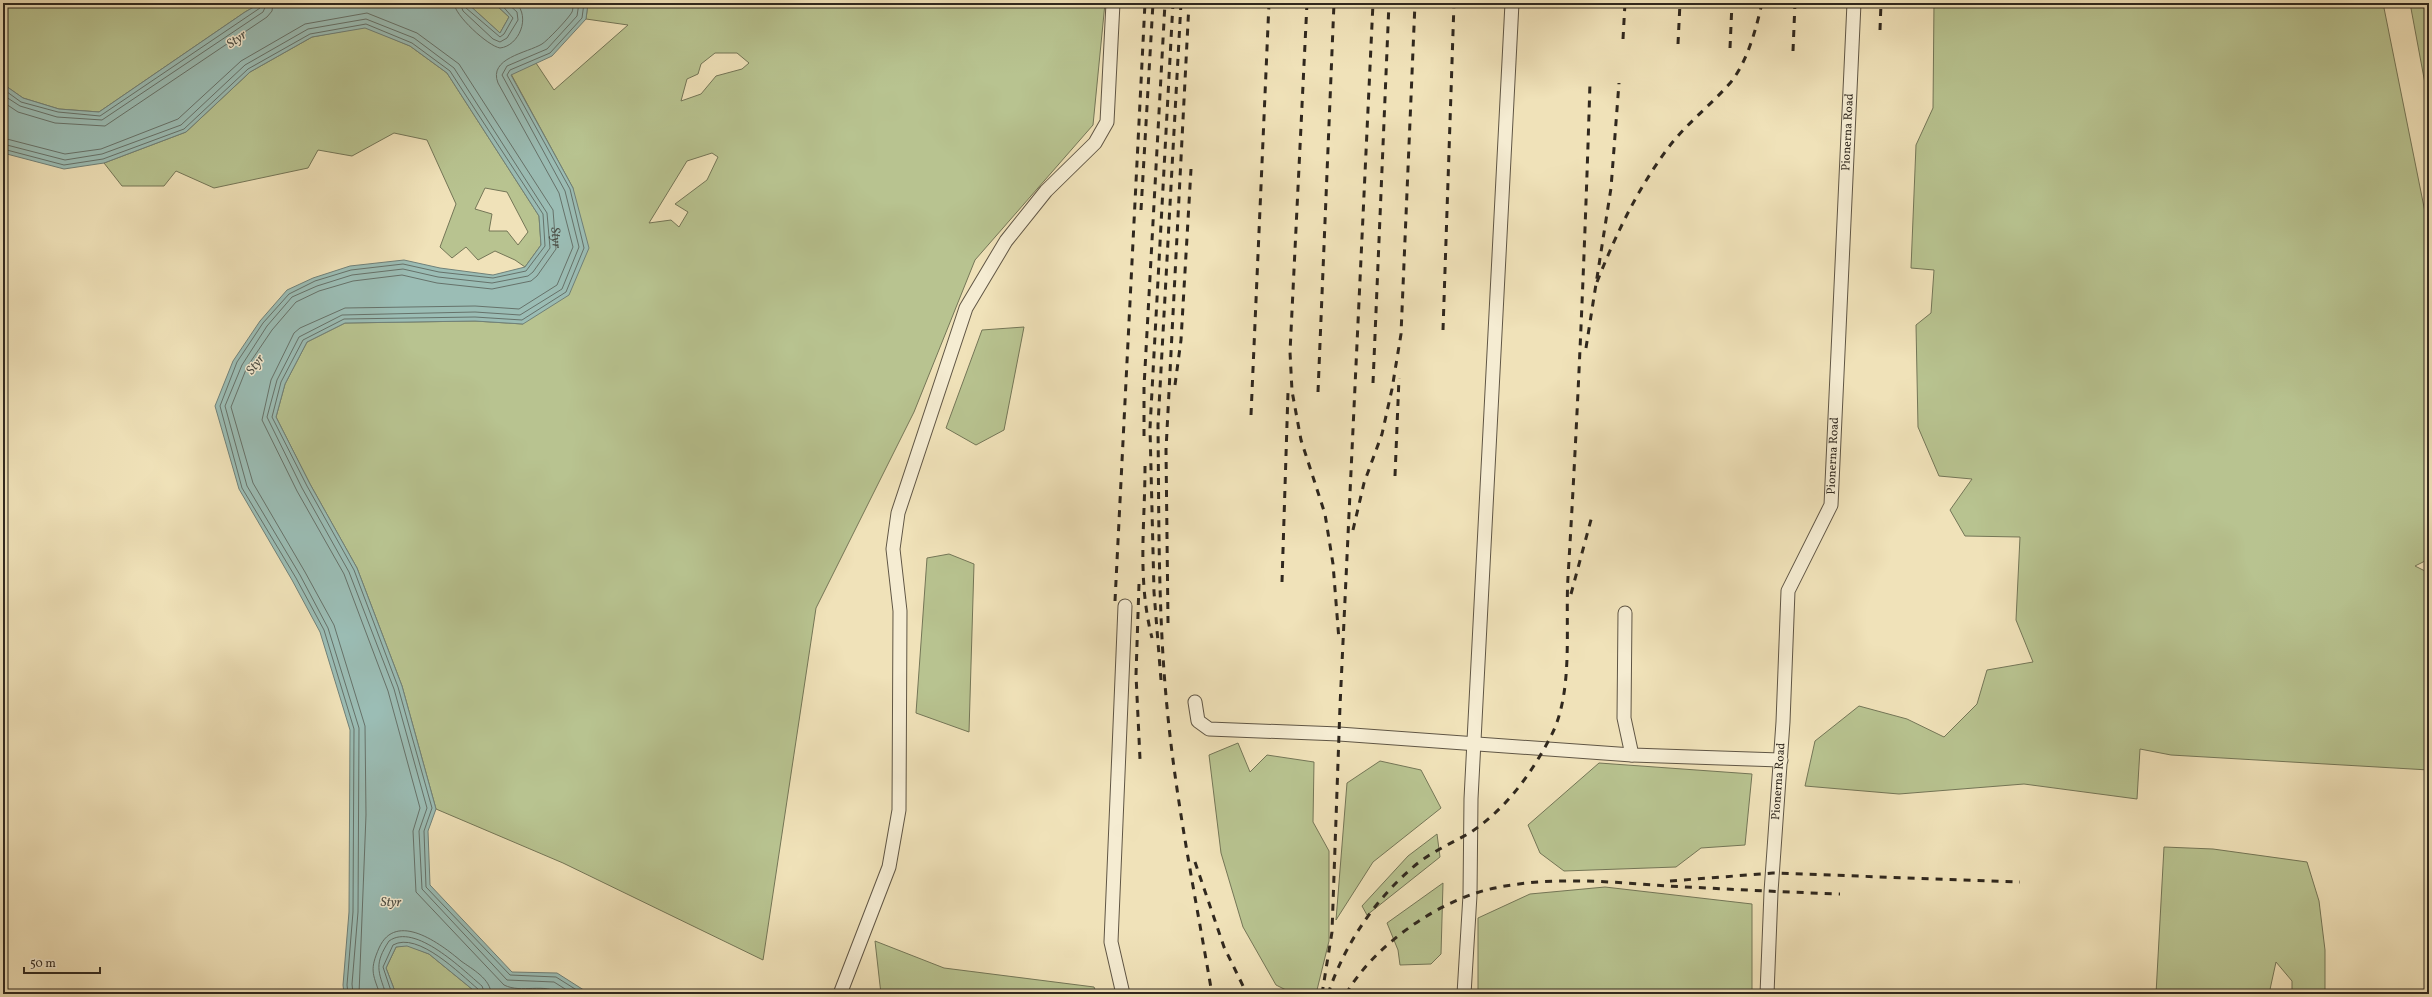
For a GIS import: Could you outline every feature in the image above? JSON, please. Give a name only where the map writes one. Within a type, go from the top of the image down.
[{"type":"street","points":[[840,994],[889,867],[899,810],[900,611],[894,549],[898,513],[966,308],[1006,241],[1046,191],[1095,143],[1107,122],[1113,3]]},
{"type":"street","points":[[1464,994],[1470,895],[1474,745],[1512,3]]},
{"type":"street","name":"Pionerna Road","points":[[1767,994],[1771,892],[1781,760],[1788,591],[1831,505],[1854,3]]},
{"type":"street","points":[[1123,994],[1111,942],[1125,606]]},
{"type":"street","points":[[1625,613],[1624,718],[1632,755]]},
{"type":"street","points":[[1196,702],[1198,721],[1209,729],[1339,734],[1474,745],[1632,755],[1781,760]]},
{"type":"green space","points":[[3,3],[261,3],[245,12],[99,112],[59,109],[23,98],[3,84]]},
{"type":"green space","points":[[467,3],[494,3],[509,17],[500,33]]},
{"type":"green space","points":[[588,3],[1105,3],[1093,125],[975,260],[914,412],[816,608],[763,960],[563,863],[436,809],[402,686],[357,568],[310,484],[276,417],[285,384],[307,342],[345,323],[475,321],[523,324],[573,188],[511,74],[536,63],[554,90],[628,25],[586,19]],"holes":[[[715,53],[737,53],[749,63],[742,69],[716,76],[701,94],[681,101],[687,79],[698,74],[701,64]],[[712,153],[718,157],[707,180],[675,204],[688,212],[679,227],[671,220],[649,223],[687,161]]]},
{"type":"green space","points":[[1934,3],[2383,3],[2429,232],[2429,559],[2415,566],[2429,573],[2429,770],[2171,755],[2140,749],[2137,799],[2024,784],[1899,794],[1805,786],[1815,741],[1859,706],[1907,719],[1944,737],[1977,704],[1987,670],[2033,662],[2016,620],[2020,537],[1965,536],[1950,510],[1972,479],[1939,476],[1918,427],[1916,325],[1931,313],[1934,270],[1911,268],[1916,145],[1933,108]]},
{"type":"green space","points":[[2410,3],[2429,3],[2429,105]]},
{"type":"green space","points":[[365,27],[410,46],[447,73],[539,216],[541,245],[525,267],[515,260],[495,251],[478,260],[466,247],[452,258],[440,247],[456,204],[427,140],[394,133],[352,156],[318,150],[308,168],[214,188],[176,171],[164,186],[122,186],[104,163],[186,132],[250,72],[312,37]],"holes":[[[485,188],[507,192],[528,232],[518,245],[507,231],[489,231],[492,214],[475,209]]]},
{"type":"green space","points":[[1024,327],[1004,430],[976,445],[946,428],[982,330]]},
{"type":"green space","points":[[949,554],[974,564],[969,732],[916,713],[927,558]]},
{"type":"green space","points":[[1238,743],[1250,772],[1267,755],[1314,762],[1313,822],[1329,851],[1329,941],[1316,994],[1294,994],[1276,985],[1243,927],[1221,853],[1209,755]]},
{"type":"green space","points":[[1380,761],[1421,770],[1441,808],[1373,862],[1336,920],[1347,783]]},
{"type":"green space","points":[[1599,763],[1752,774],[1745,845],[1701,848],[1676,867],[1564,871],[1540,853],[1528,825]]},
{"type":"green space","points":[[1437,834],[1440,857],[1367,915],[1362,906],[1408,856]]},
{"type":"green space","points":[[2164,847],[2213,849],[2307,862],[2319,901],[2325,950],[2325,994],[2292,994],[2292,981],[2276,962],[2269,994],[2156,994]]},
{"type":"green space","points":[[1443,883],[1441,954],[1431,964],[1400,965],[1398,950],[1387,923]]},
{"type":"green space","points":[[1605,887],[1752,904],[1752,994],[1478,994],[1478,918],[1530,894]]},
{"type":"green space","points":[[875,941],[944,968],[1094,987],[1097,994],[881,994]]},
{"type":"green space","points":[[407,945],[429,954],[478,994],[396,994],[386,968],[396,947]]},
{"type":"water","name":"Styr","points":[[261,3],[467,3],[500,33],[509,17],[494,3],[588,3],[586,19],[552,56],[511,75],[573,188],[589,248],[569,295],[523,324],[475,321],[345,323],[307,342],[285,384],[276,417],[310,484],[357,568],[402,686],[436,809],[428,831],[430,885],[512,972],[557,973],[590,994],[478,994],[429,954],[407,946],[396,947],[386,968],[396,994],[344,994],[343,985],[349,912],[350,730],[320,632],[292,580],[239,489],[215,406],[233,361],[260,321],[287,290],[313,278],[350,266],[404,260],[440,268],[493,275],[525,267],[541,245],[539,216],[447,73],[410,46],[365,28],[312,37],[250,72],[186,132],[104,163],[64,169],[3,153],[3,84],[23,98],[59,109],[99,112],[245,12]]},
{"type":"railway","points":[[1115,601],[1145,3]]},
{"type":"railway","points":[[1141,210],[1153,3]]},
{"type":"railway","points":[[1144,436],[1144,387],[1165,3]]},
{"type":"railway","points":[[1161,680],[1154,592],[1150,428],[1173,3]]},
{"type":"railway","points":[[1181,3],[1158,425],[1160,601],[1164,672],[1171,743],[1187,851],[1212,994]]},
{"type":"railway","points":[[1168,623],[1166,450],[1189,3]]},
{"type":"railway","points":[[1251,415],[1269,3]]},
{"type":"railway","points":[[1307,3],[1290,352],[1292,391],[1301,440],[1325,514],[1333,564],[1339,640]]},
{"type":"railway","points":[[1318,392],[1334,3]]},
{"type":"railway","points":[[1322,994],[1332,932],[1340,706],[1373,3]]},
{"type":"railway","points":[[1373,383],[1389,3]]},
{"type":"railway","points":[[1353,530],[1364,483],[1382,434],[1392,389],[1401,334],[1415,3]]},
{"type":"railway","points":[[1443,330],[1454,3]]},
{"type":"railway","points":[[1623,39],[1625,3]]},
{"type":"railway","points":[[1678,44],[1680,3]]},
{"type":"railway","points":[[1730,48],[1732,3]]},
{"type":"railway","points":[[1597,282],[1628,213],[1646,180],[1675,139],[1731,82],[1737,73],[1751,44],[1762,3]]},
{"type":"railway","points":[[1793,51],[1795,3]]},
{"type":"railway","points":[[1880,30],[1881,3]]},
{"type":"railway","points":[[1328,994],[1342,959],[1351,942],[1372,910],[1397,882],[1418,863],[1432,853],[1471,832],[1484,823],[1507,801],[1527,777],[1544,750],[1558,719],[1566,679],[1567,596],[1581,330],[1590,82]]},
{"type":"railway","points":[[1586,348],[1611,188],[1619,83]]},
{"type":"railway","points":[[1175,385],[1181,340],[1191,169]]},
{"type":"railway","points":[[1395,476],[1399,378]]},
{"type":"railway","points":[[1282,582],[1288,392]]},
{"type":"railway","points":[[1145,466],[1143,573],[1147,616],[1152,638]]},
{"type":"railway","points":[[1571,594],[1592,516]]},
{"type":"railway","points":[[1139,584],[1136,675],[1140,759]]},
{"type":"railway","points":[[1195,862],[1224,947],[1247,994]]},
{"type":"railway","points":[[1670,881],[1773,873],[2020,882]]},
{"type":"railway","points":[[1346,994],[1358,976],[1373,958],[1410,927],[1431,913],[1452,902],[1495,888],[1538,882],[1582,881],[1840,894]]}]
